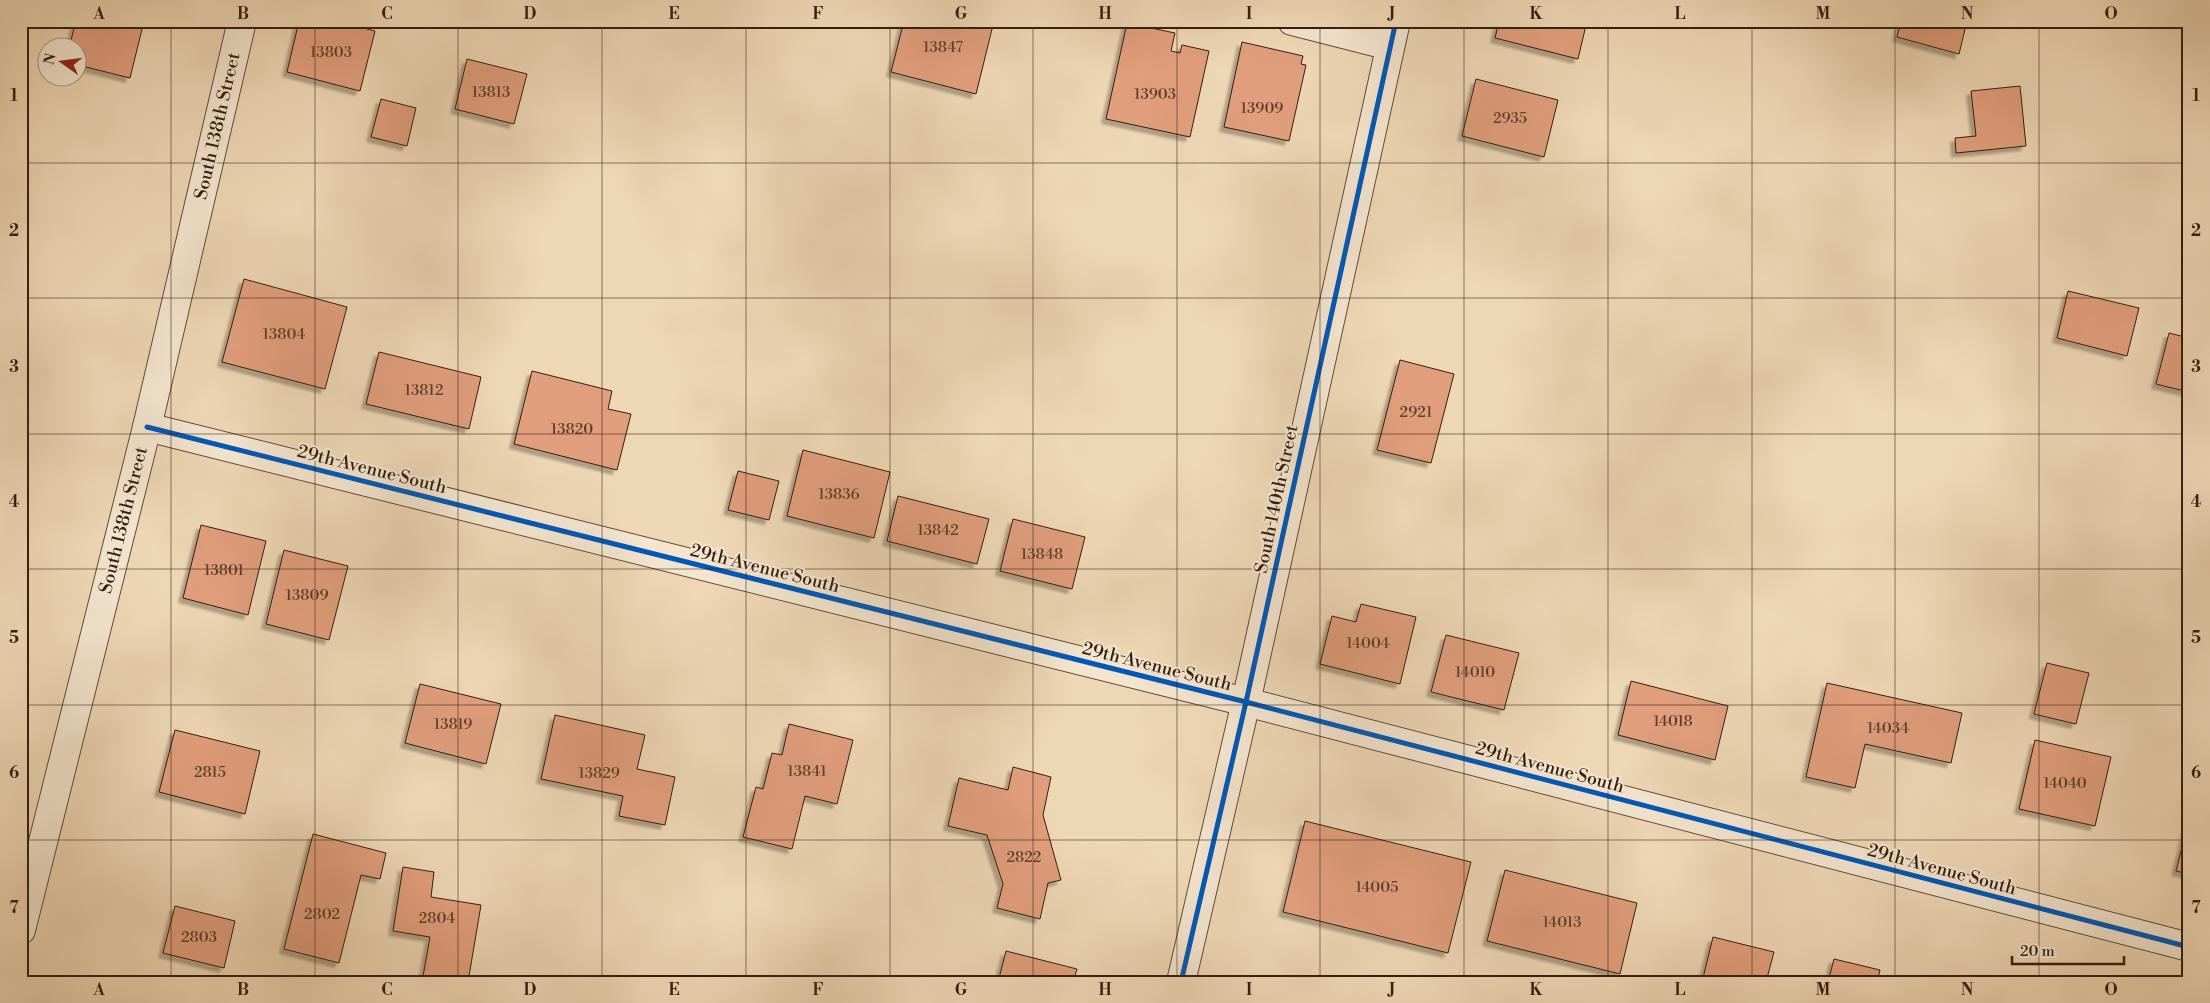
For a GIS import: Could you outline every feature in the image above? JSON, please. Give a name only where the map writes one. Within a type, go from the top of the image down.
[{"type":"street","name":"South 138th Street","points":[[21,930],[147,427],[242,21]]},
{"type":"street","points":[[1292,21],[1393,34]]},
{"type":"street","name":"South 140th Street","points":[[1181,982],[1246,702],[1393,34]]},
{"type":"street","name":"29th Avenue South","points":[[147,427],[1246,702],[2189,947]]},
{"type":"building","points":[[76,21],[144,21],[130,78],[88,68],[88,38],[72,38]]},
{"type":"building","points":[[299,21],[337,21],[375,31],[360,91],[287,72]]},
{"type":"building","points":[[904,21],[994,21],[976,94],[891,72]]},
{"type":"building","points":[[1499,21],[1587,21],[1578,59],[1495,38]]},
{"type":"building","points":[[1901,21],[1967,21],[1959,54],[1897,37]]},
{"type":"building","points":[[1127,23],[1175,33],[1171,51],[1180,53],[1182,45],[1209,51],[1190,137],[1106,119]]},
{"type":"building","points":[[1242,42],[1303,56],[1301,64],[1306,65],[1289,141],[1224,127]]},
{"type":"building","points":[[467,59],[527,74],[514,124],[455,109]]},
{"type":"building","points":[[1476,79],[1558,100],[1544,157],[1462,136]]},
{"type":"building","points":[[2020,86],[2026,146],[1956,153],[1955,138],[1976,136],[1971,91]]},
{"type":"building","points":[[381,99],[416,108],[407,146],[371,137]]},
{"type":"building","points":[[244,279],[347,307],[325,389],[222,362]]},
{"type":"building","points":[[2068,291],[2139,308],[2127,356],[2057,338]]},
{"type":"building","points":[[2169,333],[2189,338],[2189,392],[2156,384]]},
{"type":"building","points":[[379,352],[481,377],[469,429],[366,404]]},
{"type":"building","points":[[1400,360],[1454,374],[1431,463],[1377,450]]},
{"type":"building","points":[[532,371],[612,391],[608,409],[631,414],[617,470],[514,444]]},
{"type":"building","points":[[803,450],[890,472],[874,538],[787,516]]},
{"type":"building","points":[[738,471],[779,481],[769,520],[728,510]]},
{"type":"building","points":[[898,496],[989,519],[977,564],[887,541]]},
{"type":"building","points":[[1013,519],[1085,537],[1072,589],[1000,571]]},
{"type":"building","points":[[201,525],[266,541],[248,615],[183,598]]},
{"type":"building","points":[[284,550],[348,566],[329,640],[266,624]]},
{"type":"building","points":[[1361,604],[1416,617],[1400,684],[1320,664],[1332,616],[1356,622]]},
{"type":"building","points":[[1446,635],[1519,653],[1504,710],[1431,692]]},
{"type":"building","points":[[2047,663],[2089,673],[2076,724],[2034,714]]},
{"type":"building","points":[[1631,681],[1728,706],[1715,760],[1618,735]]},
{"type":"building","points":[[1827,683],[1962,713],[1951,763],[1865,744],[1855,788],[1806,777]]},
{"type":"building","points":[[420,684],[501,704],[486,764],[405,743]]},
{"type":"building","points":[[555,715],[645,735],[637,769],[675,777],[665,825],[619,816],[623,796],[541,779]]},
{"type":"building","points":[[789,724],[853,740],[837,804],[805,796],[792,849],[743,837],[756,787],[763,789],[772,753],[782,755]]},
{"type":"building","points":[[175,730],[260,751],[245,814],[159,792]]},
{"type":"building","points":[[2035,740],[2111,757],[2095,826],[2019,809]]},
{"type":"building","points":[[1013,767],[1051,777],[1043,815],[1061,880],[1048,883],[1040,919],[997,908],[1003,884],[987,835],[948,826],[959,778],[1008,790]]},
{"type":"building","points":[[2189,819],[2189,874],[2176,871]]},
{"type":"building","points":[[1305,821],[1471,862],[1448,953],[1283,912]]},
{"type":"building","points":[[313,834],[386,853],[380,879],[361,875],[339,963],[284,949]]},
{"type":"building","points":[[403,867],[434,872],[431,897],[481,905],[468,982],[422,982],[430,937],[393,931]]},
{"type":"building","points":[[1505,870],[1637,903],[1620,974],[1487,941]]},
{"type":"building","points":[[175,906],[235,921],[224,968],[163,953]]},
{"type":"building","points":[[1713,937],[1774,952],[1766,982],[1702,982]]},
{"type":"building","points":[[1006,951],[1077,969],[1073,982],[998,982]]},
{"type":"building","points":[[1834,959],[1880,970],[1877,982],[1828,982]]},
{"type":"cycle path","points":[[1181,982],[1246,702],[1396,21]]},
{"type":"cycle path","points":[[147,427],[1246,702],[2189,947]]}]
